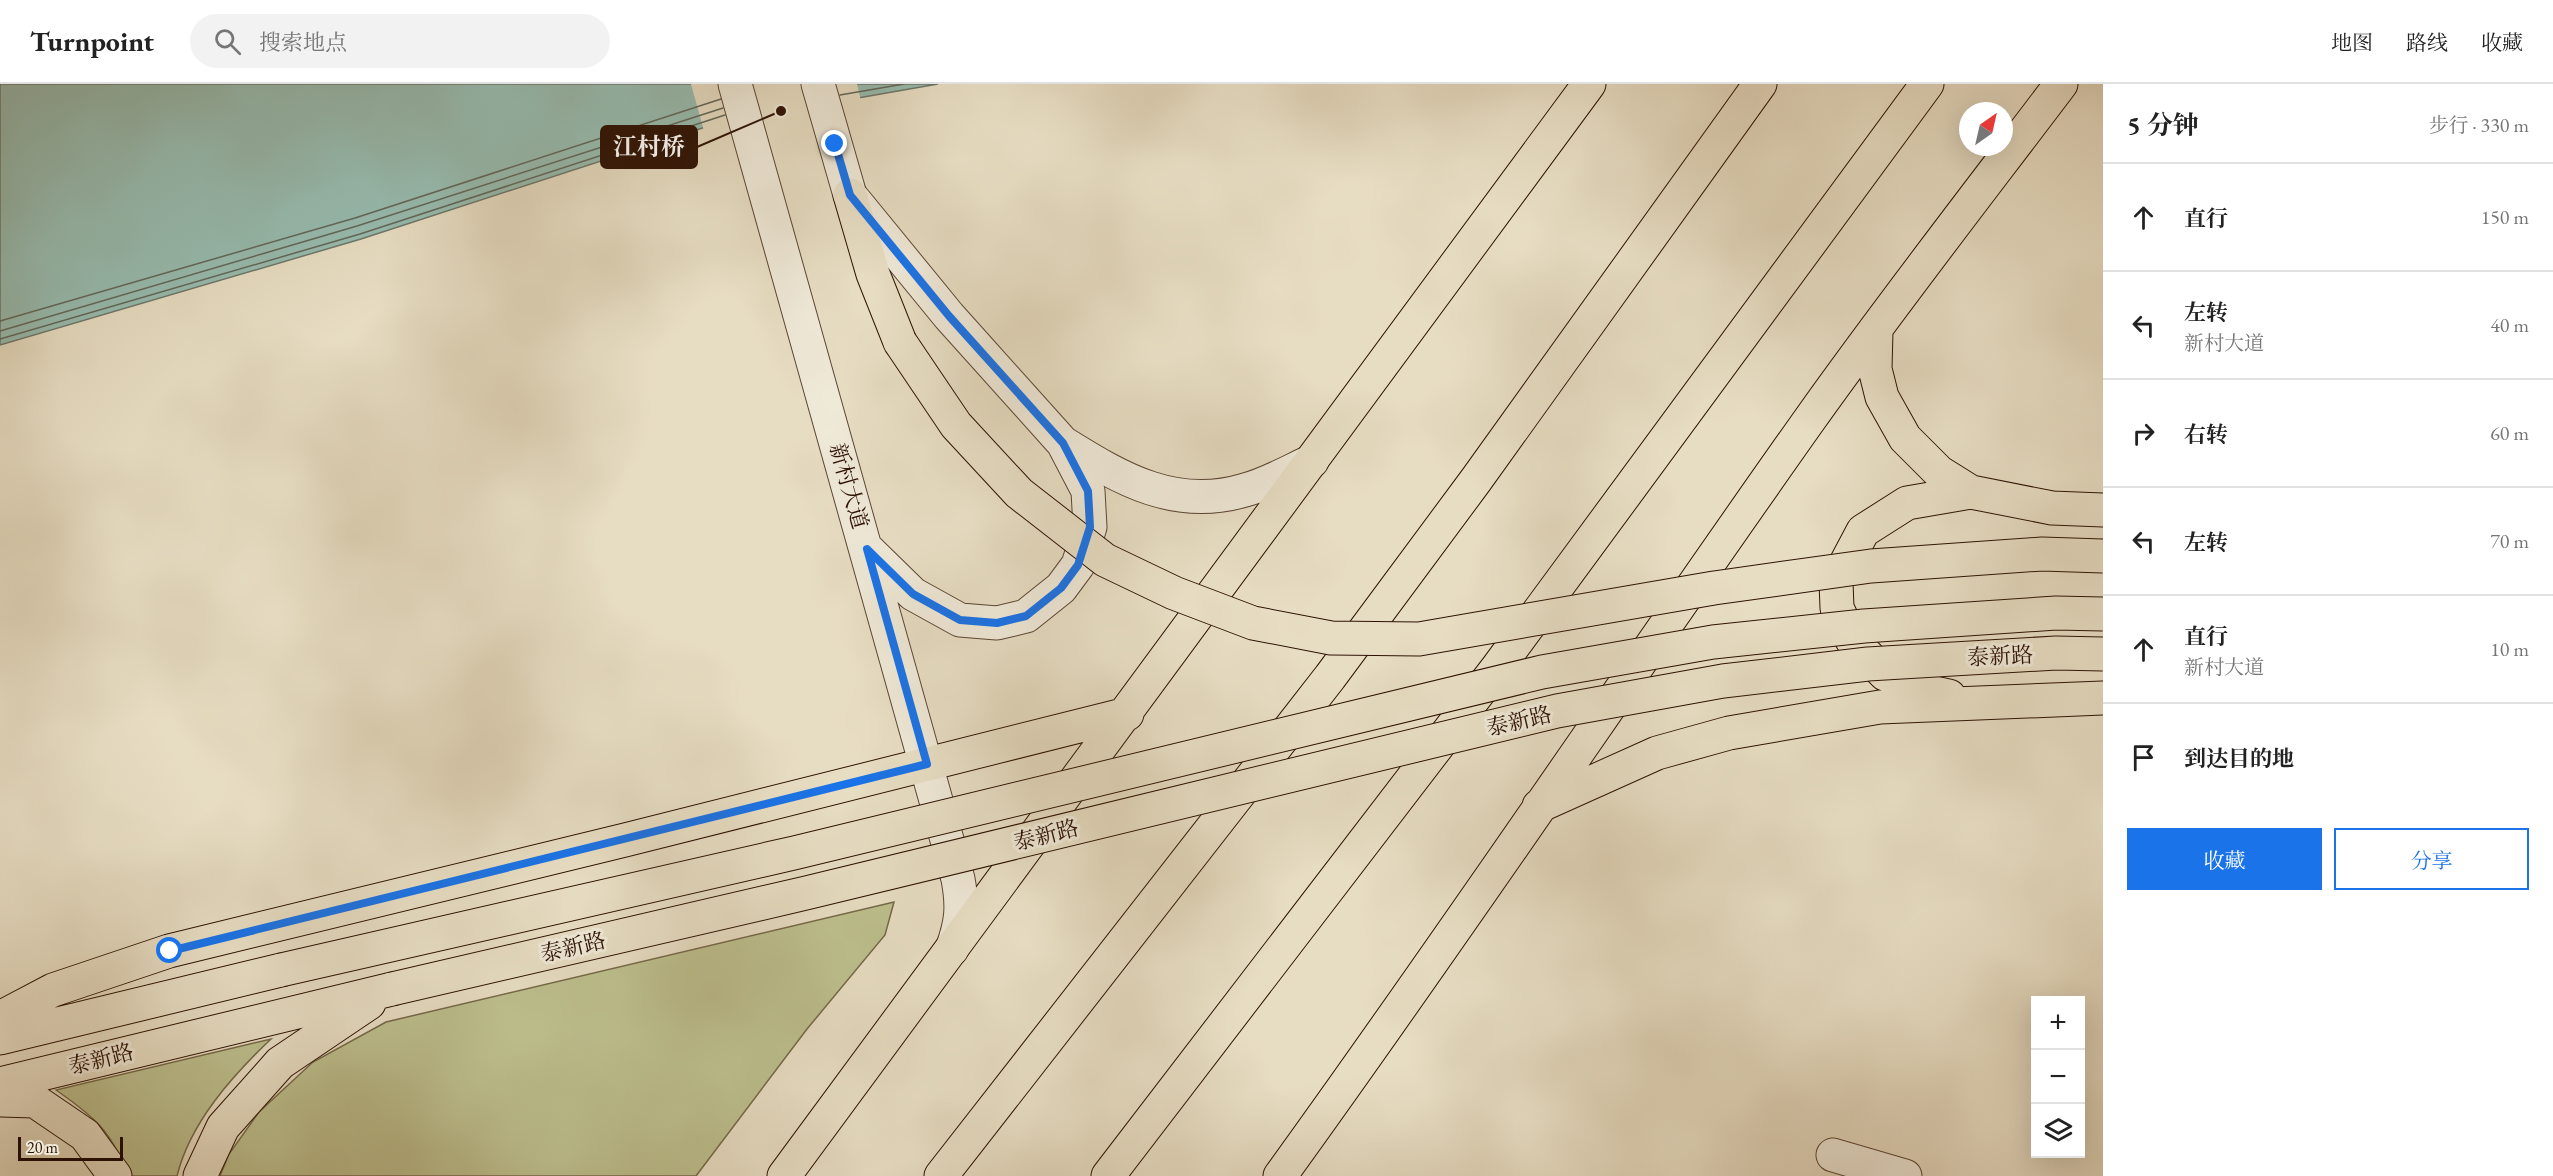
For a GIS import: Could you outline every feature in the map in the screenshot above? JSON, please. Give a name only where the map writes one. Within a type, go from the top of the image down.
[{"type":"main road","points":[[784,1176],[1127,714],[1589,84]]},
{"type":"main road","points":[[941,1176],[1337,667],[1476,480],[1760,84]]},
{"type":"main road","points":[[1108,1176],[1498,668],[1927,84]]},
{"type":"main road","points":[[1280,1176],[1374,1046],[1812,415],[2061,84]]},
{"type":"main road","points":[[850,195],[873,274],[900,342],[956,425],[1019,493],[1105,560],[1174,593],[1253,623],[1331,638],[1419,639],[1714,588],[1871,566],[2042,554],[2103,556]]},
{"type":"main road","points":[[1876,331],[1875,369],[1882,397],[1905,438],[1939,472],[1971,492],[2052,508],[2103,510]]},
{"type":"main road","points":[[1971,492],[1907,503],[1863,531],[1836,582],[1837,608],[1852,640],[1885,674],[1926,691],[1984,702]]},
{"type":"main road","name":"泰新路","points":[[0,1038],[281,970],[806,851],[1542,672],[1713,642],[1864,626],[2056,613],[2103,614]]},
{"type":"main road","name":"泰新路","points":[[0,1084],[300,1010],[818,890],[1557,711],[1723,681],[1868,664],[2056,653],[2103,654]]},
{"type":"main road","points":[[1538,807],[1657,753],[1729,733],[1880,707],[2103,698]]},
{"type":"main road","points":[[0,1018],[53,990],[170,951],[1127,714]]},
{"type":"main road","points":[[200,1176],[223,1127],[280,1063],[392,989]]},
{"type":"main road","points":[[0,1100],[35,1101],[85,1135],[115,1176]]},
{"type":"street","name":"新村大道","points":[[735,84],[958,879],[963,905],[959,929],[952,949]]},
{"type":"street","points":[[818,84],[850,195],[949,316],[1063,443],[1088,491],[1090,527],[1078,565],[1061,588],[1026,616],[997,623],[960,620],[913,594],[867,549]]},
{"type":"street","points":[[1063,443],[1111,473],[1146,488],[1198,498],[1245,490],[1312,461]]},
{"type":"street","points":[[1833,1155],[1905,1176]]},
{"type":"green space","points":[[894,902],[885,935],[807,1029],[696,1176],[220,1176],[229,1154],[259,1112],[313,1062],[386,1022]]},
{"type":"green space","points":[[271,1039],[214,1101],[192,1137],[177,1176],[129,1176],[115,1147],[100,1126],[92,1117],[56,1090]]},
{"type":"water","points":[[0,84],[938,84],[721,122],[361,239],[0,345]]},
{"type":"pier","points":[[691,84],[857,84],[861,101],[722,125],[704,131]]},
{"type":"place","name":"江村桥","points":[[781,111]]},
{"type":"route","points":[[170,951],[927,764],[867,549],[913,594],[960,620],[997,623],[1026,616],[1061,588],[1078,565],[1090,527],[1088,491],[1063,443],[949,316],[850,195],[835,144]]}]
